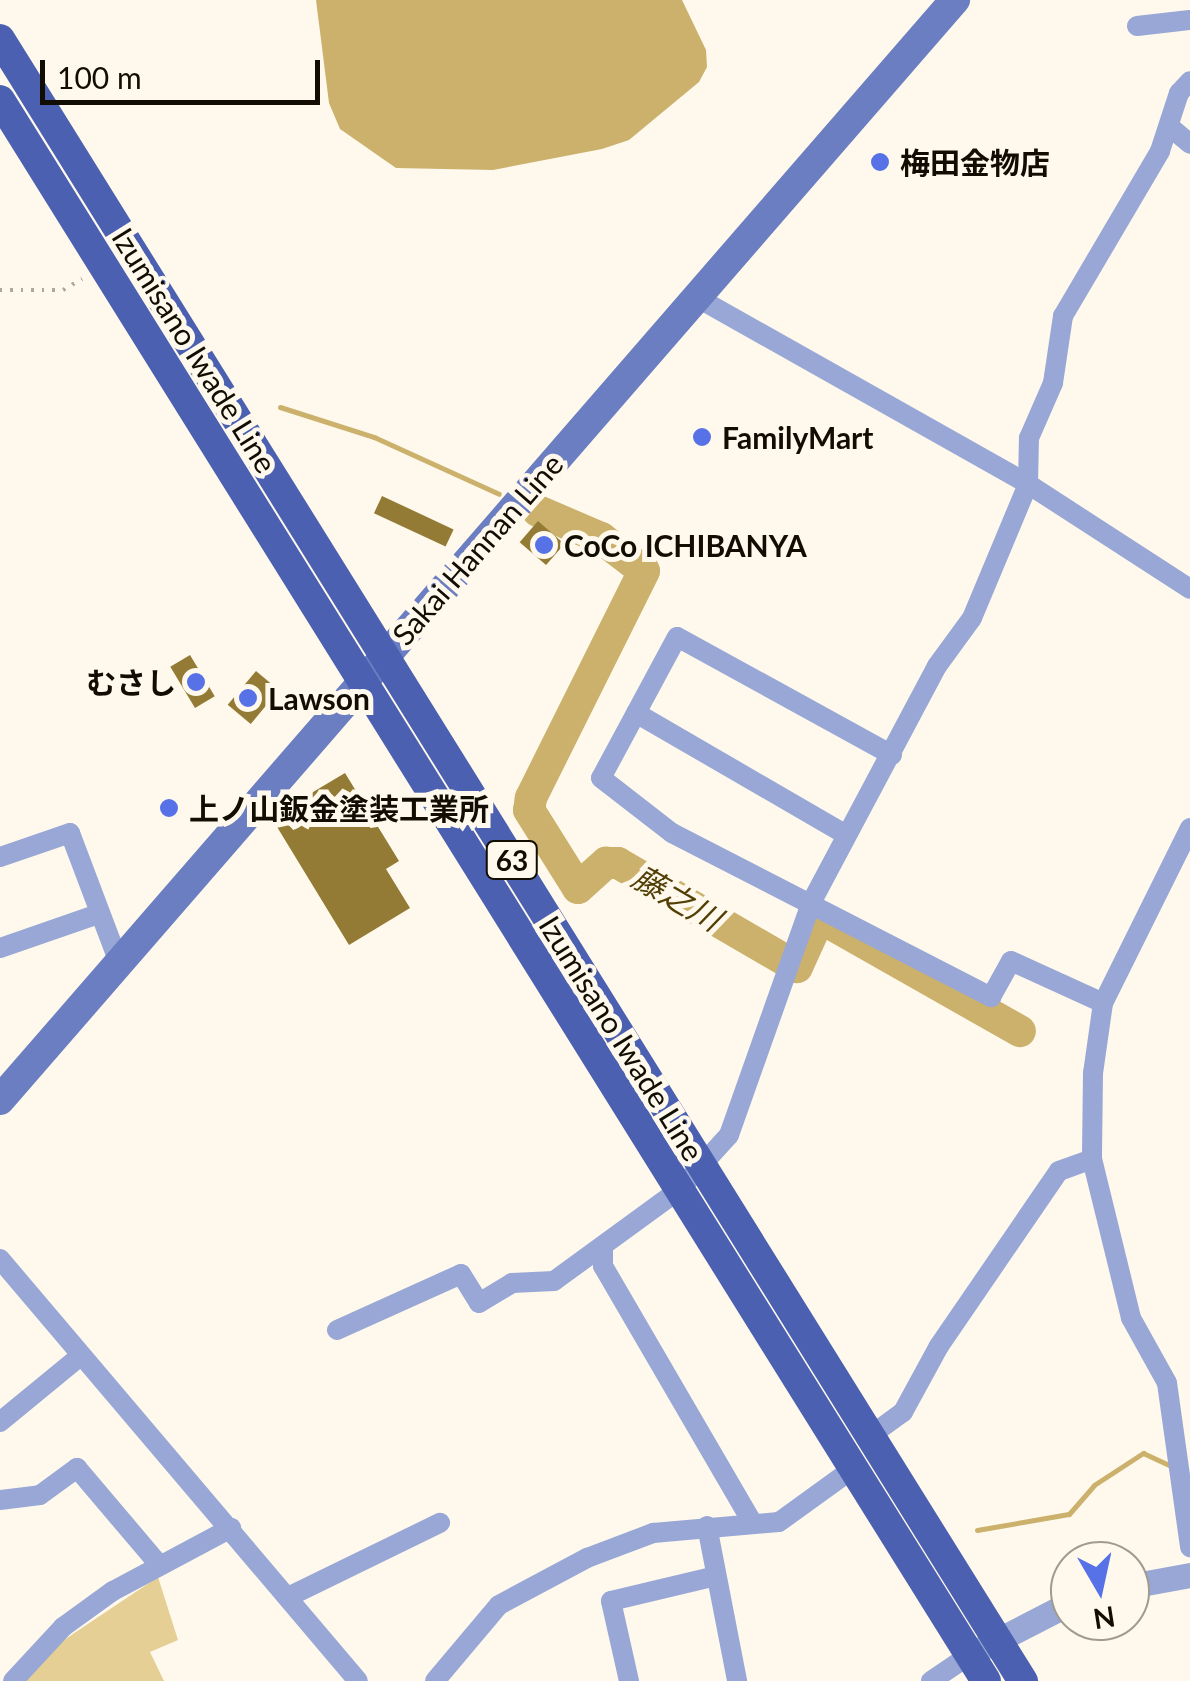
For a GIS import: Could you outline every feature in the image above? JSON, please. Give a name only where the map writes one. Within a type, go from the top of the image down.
[{"type":"main road","name":"Sakai Hannan Line","points":[[0,1100],[955,0]]},
{"type":"main road","name":"Izumisano Iwade Line","points":[[0,39],[1023,1681]]},
{"type":"main road","name":"Izumisano Iwade Line","points":[[0,100],[986,1681]]},
{"type":"street","points":[[1137,26],[1190,20]]},
{"type":"street","points":[[337,1330],[460,1274],[479,1303],[512,1283],[554,1281],[603,1250],[680,1190],[729,1135],[811,904],[937,666],[972,618],[1028,484],[1028,438],[1053,383],[1063,316],[1170,127],[1179,93],[1190,81]]},
{"type":"street","points":[[1170,127],[1190,144]]},
{"type":"street","points":[[698,298],[1028,484],[1190,588]]},
{"type":"street","points":[[892,756],[677,637],[601,778],[672,832],[990,997],[1011,961],[1103,1003]]},
{"type":"street","points":[[636,713],[845,834]]},
{"type":"street","points":[[1190,828],[1103,1003],[1092,1073],[1092,1159],[1131,1318],[1167,1382],[1190,1547]]},
{"type":"street","points":[[0,857],[70,832],[98,914],[120,962]]},
{"type":"street","points":[[0,948],[98,914]]},
{"type":"street","points":[[870,1436],[903,1412],[939,1346],[1059,1171],[1092,1159]]},
{"type":"street","points":[[603,1250],[603,1266],[752,1522]]},
{"type":"street","points":[[0,1259],[79,1357],[290,1596],[358,1681]]},
{"type":"street","points":[[0,1422],[79,1357]]},
{"type":"street","points":[[0,1500],[40,1495],[77,1468],[160,1566]]},
{"type":"street","points":[[435,1681],[500,1605],[620,1545],[653,1533],[779,1522],[854,1468]]},
{"type":"street","points":[[290,1596],[440,1524]]},
{"type":"street","points":[[708,1526],[737,1681]]},
{"type":"street","points":[[14,1681],[63,1628],[160,1566],[231,1528]]},
{"type":"street","points":[[1150,1582],[1190,1575]]},
{"type":"street","points":[[630,1681],[611,1601],[716,1576]]},
{"type":"street","points":[[931,1681],[970,1654],[1050,1613]]},
{"type":"path","points":[[0,290],[63,290],[104,267]]},
{"type":"shaded area","points":[[316,0],[682,0],[706,50],[707,67],[699,82],[629,140],[602,149],[493,170],[396,168],[340,129],[329,103]]},
{"type":"shaded area","points":[[158,1577],[178,1640],[150,1652],[164,1681],[22,1681],[46,1652]]},
{"type":"building","points":[[382,496],[454,529],[446,547],[374,513]]},
{"type":"building","points":[[538,521],[564,544],[546,565],[520,542]]},
{"type":"building","points":[[190,655],[215,696],[195,708],[170,667]]},
{"type":"building","points":[[256,671],[279,690],[251,724],[228,705]]},
{"type":"building","points":[[345,773],[399,861],[386,869],[410,908],[349,945],[271,817]]},
{"type":"waterway","name":"藤之川","points":[[280,407],[374,437],[499,494]]},
{"type":"waterway","name":"藤之川","points":[[538,511],[601,538],[644,571],[531,798],[529,810],[578,888],[606,863],[618,863],[797,967],[817,923],[826,921],[1020,1031]]},
{"type":"waterway","points":[[977,1530],[1069,1514],[1094,1485],[1143,1453],[1171,1466]]},
{"type":"place","name":"梅田金物店","points":[[880,162]]},
{"type":"place","name":"FamilyMart","points":[[702,437]]},
{"type":"place","name":"CoCo ICHIBANYA","points":[[544,545]]},
{"type":"place","name":"むさし","points":[[196,682]]},
{"type":"place","name":"Lawson","points":[[248,698]]},
{"type":"place","name":"上ノ山鈑金塗装工業所","points":[[169,808]]}]
